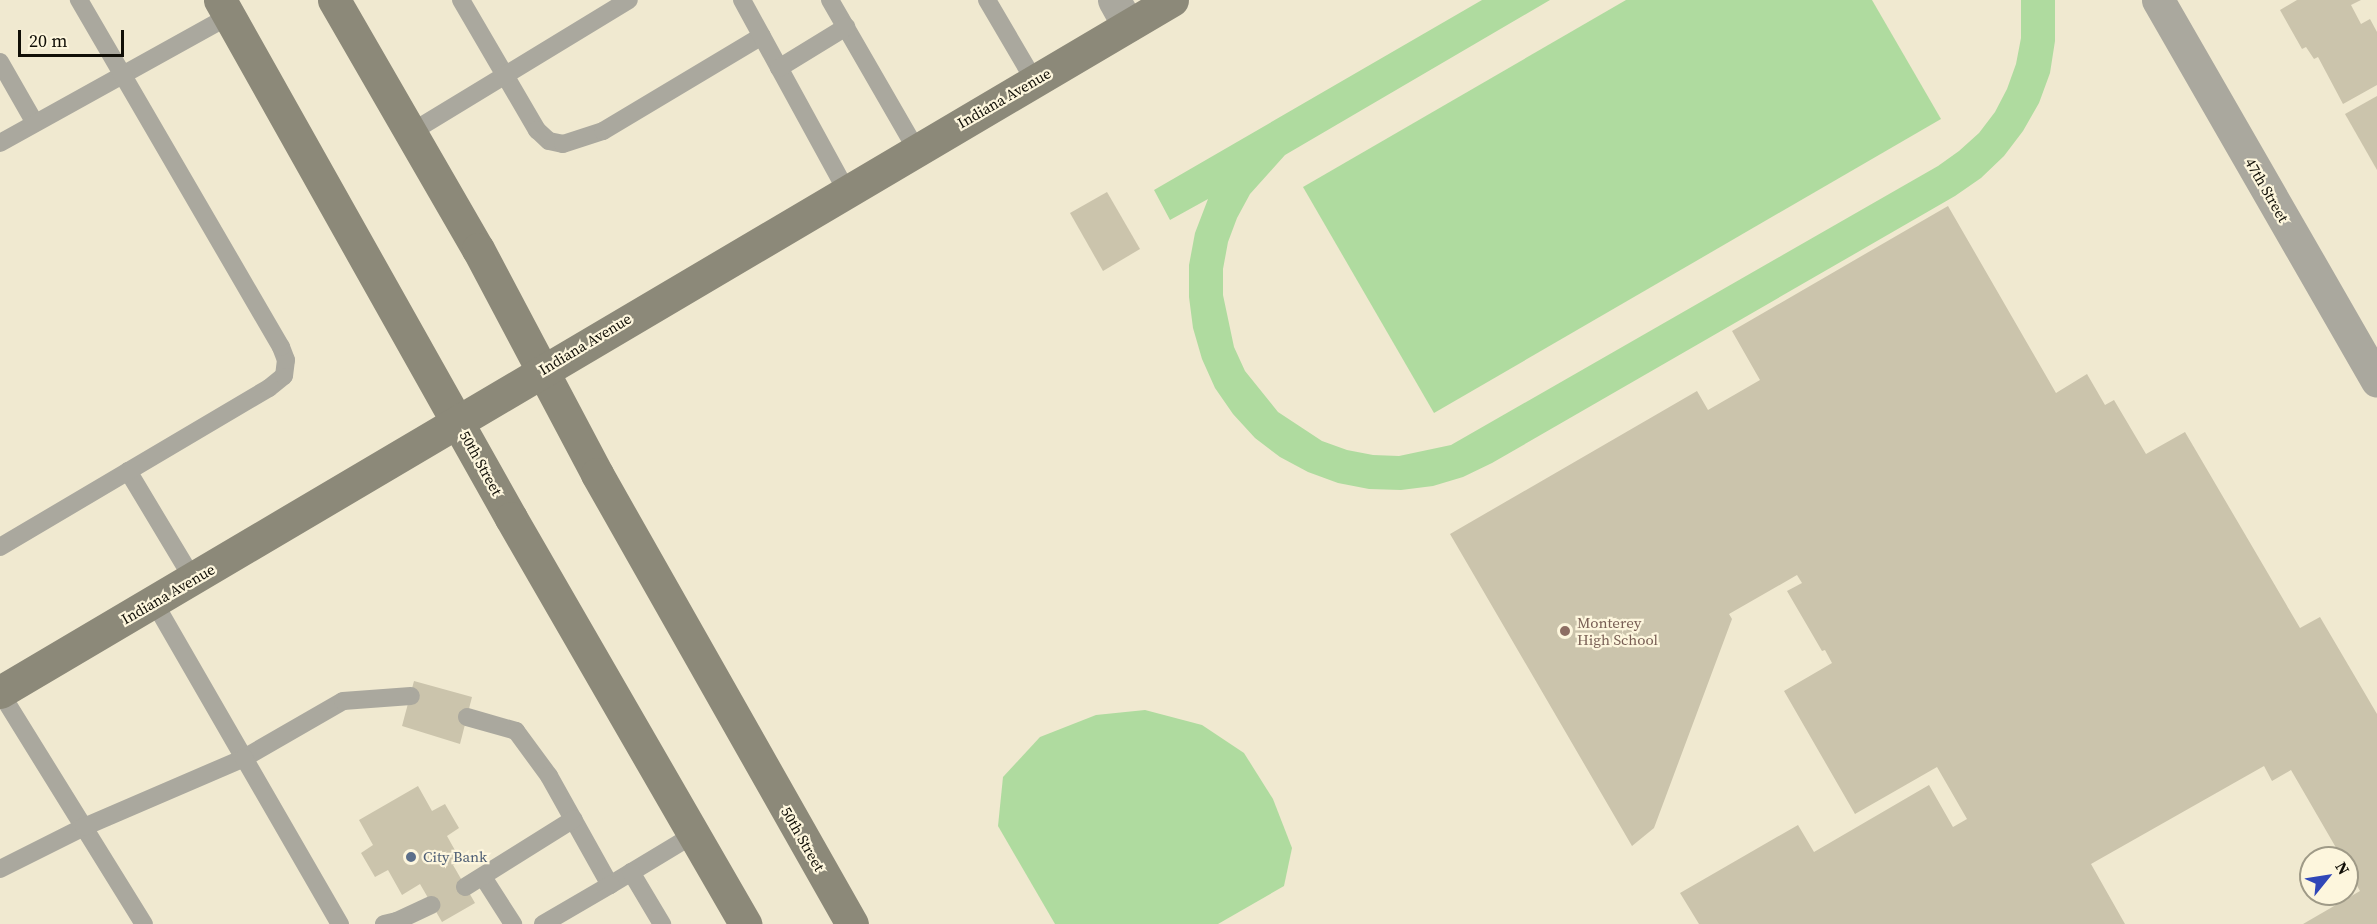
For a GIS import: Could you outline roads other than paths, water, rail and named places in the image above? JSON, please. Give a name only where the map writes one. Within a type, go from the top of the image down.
[{"type":"main road","name":"50th Street","points":[[334,0],[478,249],[597,474],[852,924]]},
{"type":"main road","name":"Indiana Avenue","points":[[0,692],[1034,80],[1121,13],[1172,0]]},
{"type":"main road","name":"50th Street","points":[[224,8],[745,924]]},
{"type":"street","name":"47th Street","points":[[2158,0],[2377,381]]},
{"type":"lane","points":[[0,548],[269,388],[284,375],[286,360],[79,0]]},
{"type":"lane","points":[[461,0],[537,130],[549,141],[563,144],[579,141],[603,131],[762,36]]},
{"type":"lane","points":[[410,133],[503,74],[629,0]]},
{"type":"lane","points":[[742,0],[846,190]]},
{"type":"lane","points":[[830,0],[916,149]]},
{"type":"lane","points":[[987,0],[1034,80]]},
{"type":"lane","points":[[0,143],[122,74],[224,8]]},
{"type":"lane","points":[[779,68],[846,27]]},
{"type":"lane","points":[[0,62],[35,123]]},
{"type":"lane","points":[[128,471],[193,579]]},
{"type":"lane","points":[[154,602],[340,924]]},
{"type":"lane","points":[[0,692],[144,924]]},
{"type":"lane","points":[[0,868],[84,827],[244,758],[343,702],[411,696]]},
{"type":"lane","points":[[467,717],[516,731],[549,776],[610,885]]},
{"type":"lane","points":[[465,887],[574,819]]},
{"type":"lane","points":[[543,924],[693,835]]},
{"type":"lane","points":[[631,872],[662,924]]},
{"type":"lane","points":[[483,876],[513,924]]},
{"type":"lane","points":[[384,924],[398,921],[432,905]]},
{"type":"place","name":"Monterey High School","points":[[1565,631]]},
{"type":"place","name":"City Bank","points":[[411,857]]}]
